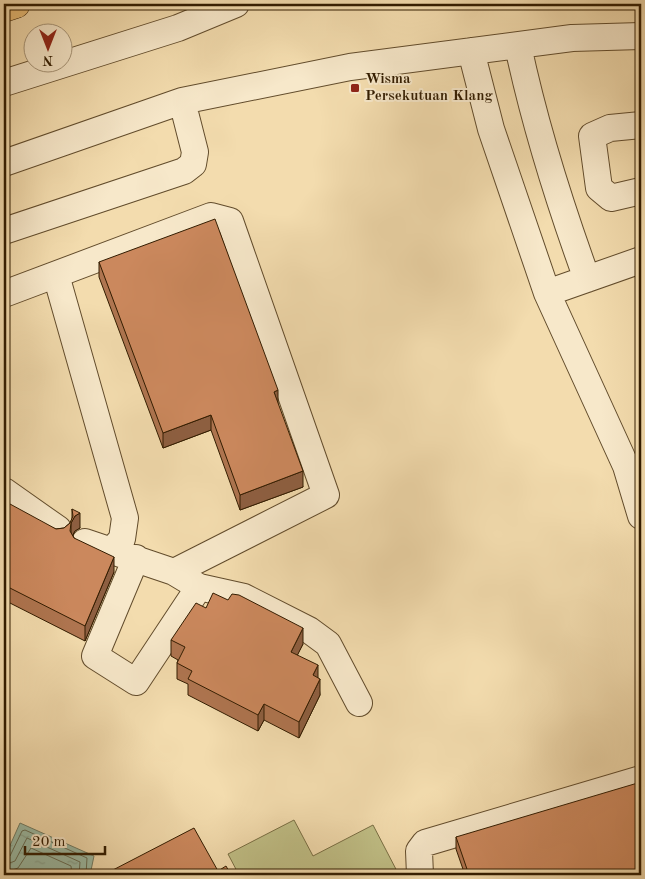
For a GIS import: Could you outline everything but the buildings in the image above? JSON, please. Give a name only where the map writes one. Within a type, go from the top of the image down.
[{"type":"highway","points":[[4,8],[16,4]]},
{"type":"street","points":[[4,83],[178,28],[236,4]]},
{"type":"street","points":[[4,163],[182,101],[350,67],[572,38],[641,36]]},
{"type":"street","points":[[518,46],[534,118],[559,203],[587,279]]},
{"type":"street","points":[[471,52],[491,129],[547,293],[634,468],[641,516]]},
{"type":"street","points":[[4,232],[184,171],[193,164],[194,152],[182,101]]},
{"type":"street","points":[[641,125],[610,128],[592,136],[600,188],[610,198],[641,191]]},
{"type":"street","points":[[4,294],[211,216],[230,221],[326,495],[174,572]]},
{"type":"street","points":[[547,293],[641,260]]},
{"type":"street","points":[[56,275],[125,518],[122,539],[124,554],[95,656],[136,682],[199,587]]},
{"type":"street","points":[[4,491],[58,530]]},
{"type":"street","points":[[85,542],[174,572],[199,587],[244,597],[310,630],[328,644],[359,703]]},
{"type":"street","points":[[420,875],[419,851],[425,843],[641,779]]},
{"type":"shaded area","points":[[294,820],[313,856],[373,825],[399,875],[239,875],[228,854]]},
{"type":"water","points":[[20,823],[94,856],[90,875],[4,875],[4,859]]},
{"type":"place","name":"Wisma Persekutuan Klang","points":[[355,88]]}]
